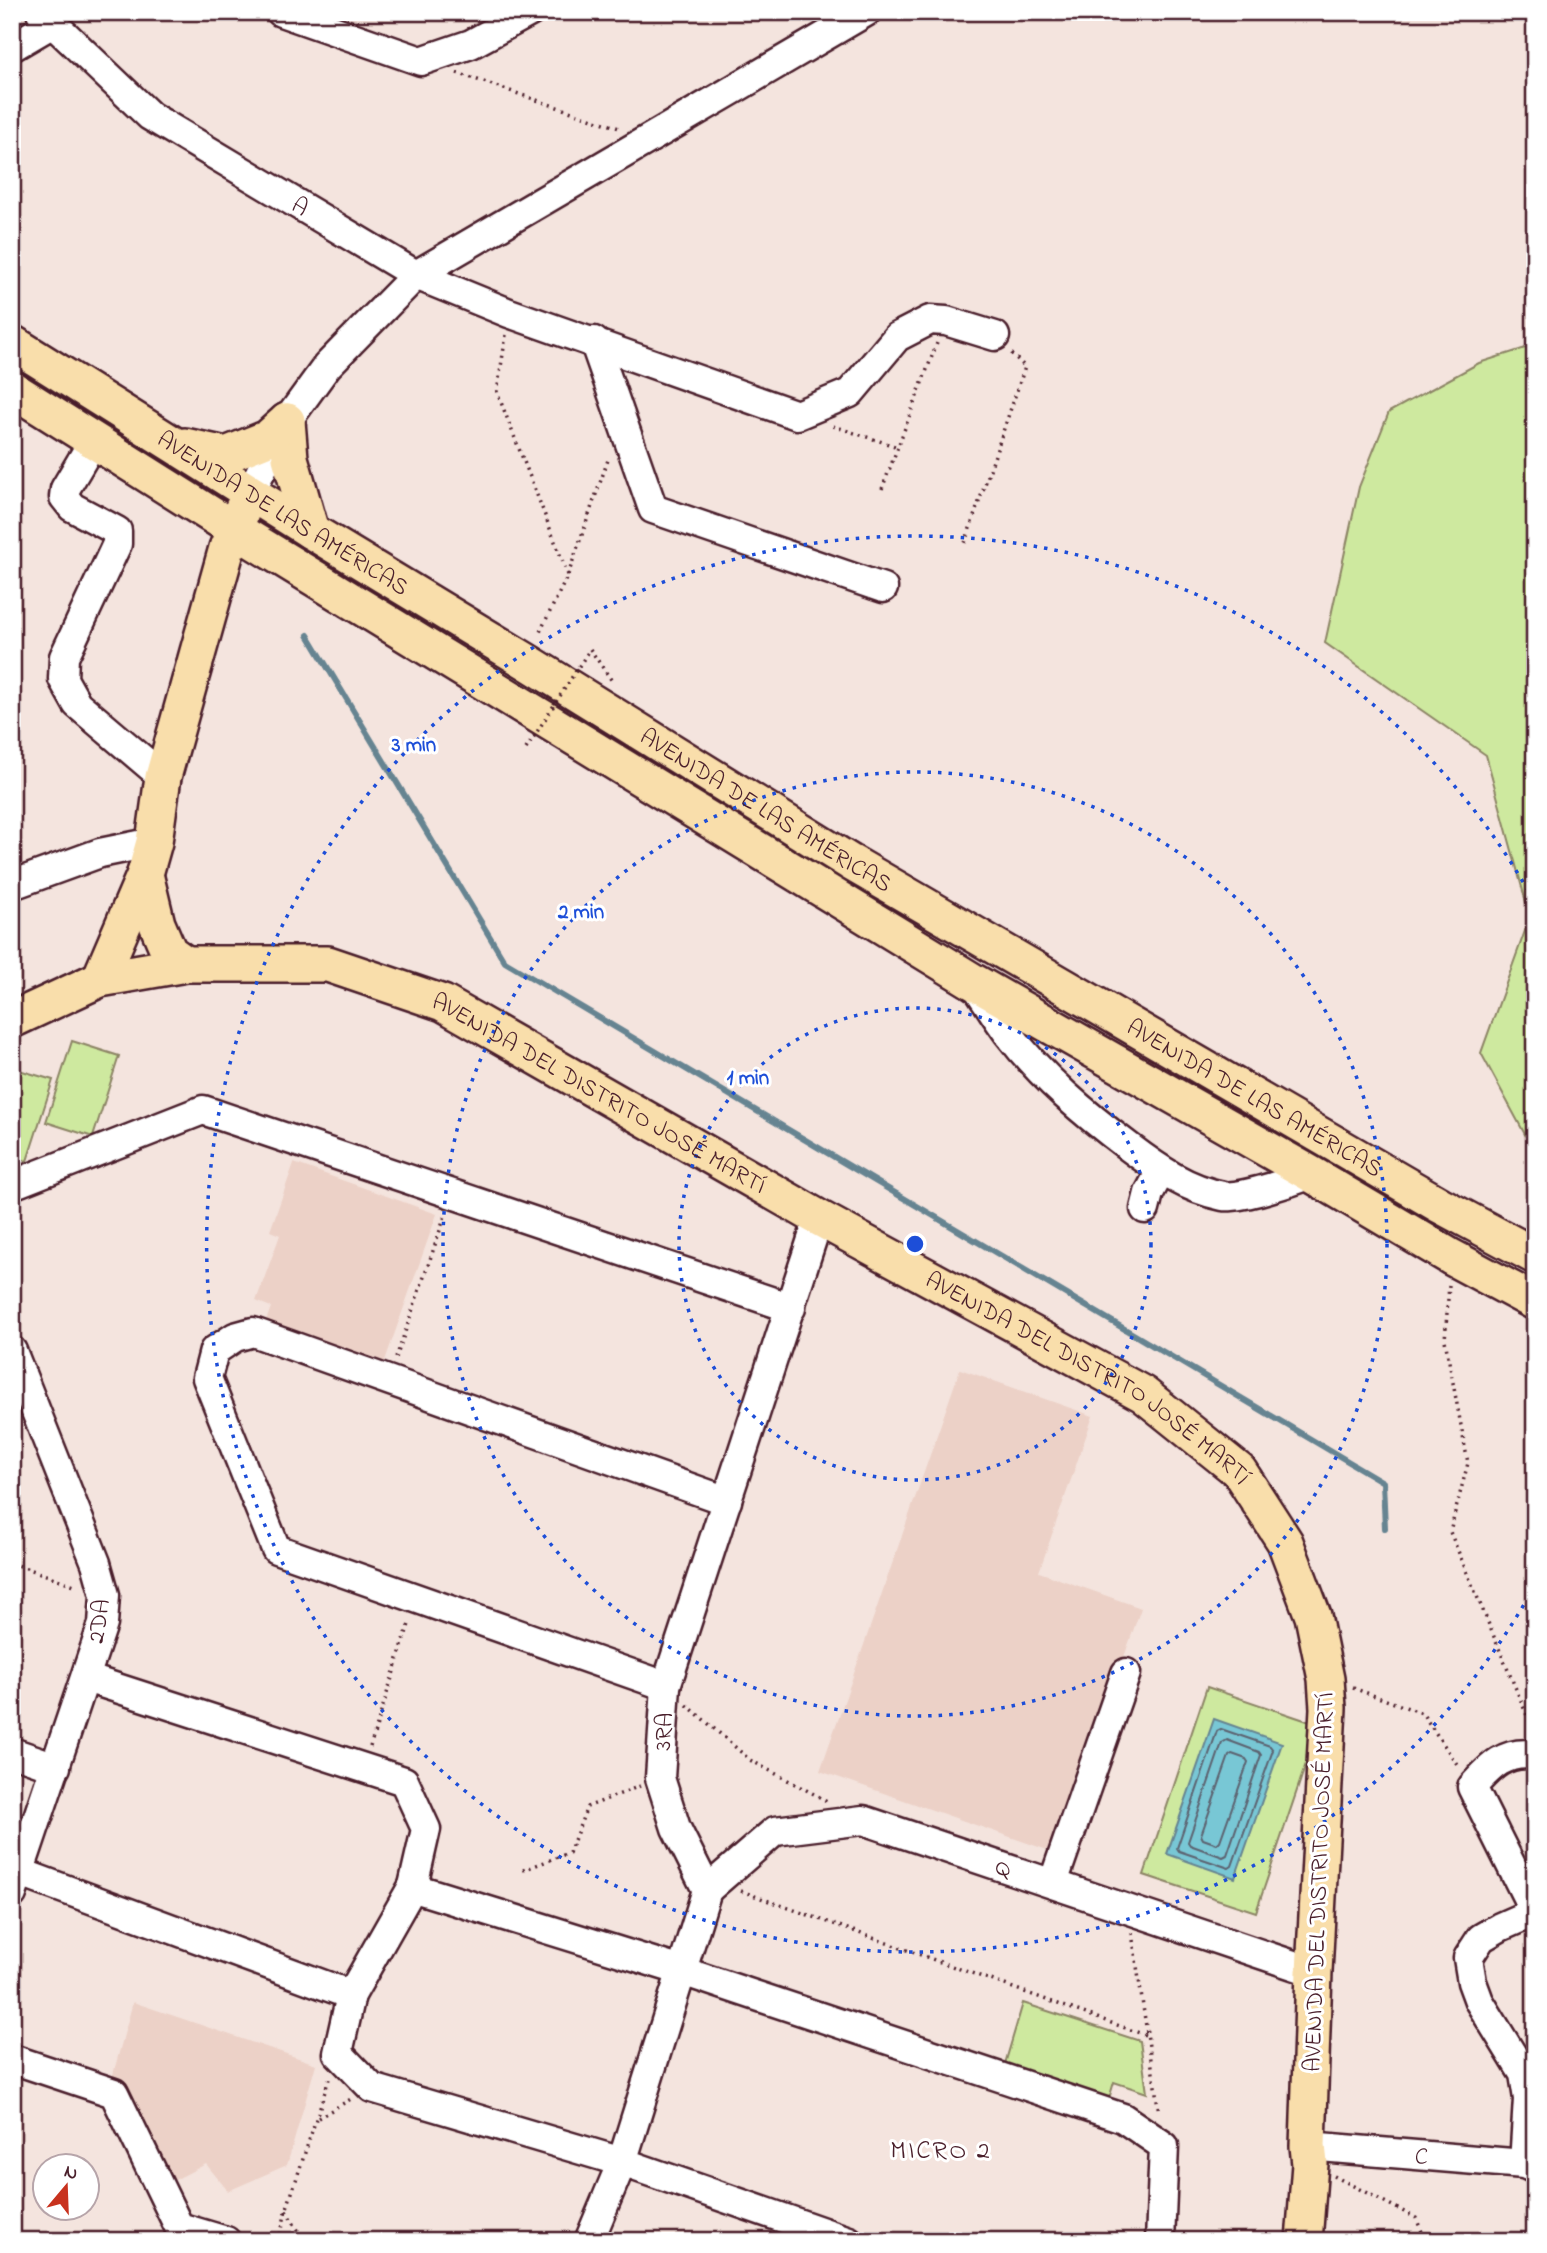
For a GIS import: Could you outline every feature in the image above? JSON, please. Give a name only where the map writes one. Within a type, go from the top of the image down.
[{"type":"main road","name":"AVENIDA DE LAS AMÉRICAS","points":[[12,342],[311,531],[850,862],[1440,1205],[1535,1256]]},
{"type":"main road","name":"AVENIDA DE LAS AMÉRICAS","points":[[12,389],[233,529],[974,982],[1451,1257],[1535,1302]]},
{"type":"main road","points":[[171,443],[226,455],[268,438],[287,421]]},
{"type":"main road","points":[[287,421],[290,458],[311,531]]},
{"type":"main road","points":[[100,979],[149,858],[163,777],[233,529],[250,492]]},
{"type":"main road","points":[[149,858],[157,924],[169,952],[186,964]]},
{"type":"main road","name":"AVENIDA DEL DISTRITO JOSÉ MARTÍ","points":[[12,1020],[100,979],[186,964],[328,964],[443,1003],[819,1219],[1143,1394],[1239,1471],[1285,1542],[1313,1616],[1326,1679],[1328,1708],[1314,1972],[1304,2241]]},
{"type":"street","points":[[281,12],[421,61],[471,44],[530,12]]},
{"type":"street","points":[[250,492],[287,421],[327,366],[416,275],[866,12]]},
{"type":"street","points":[[12,47],[47,18]]},
{"type":"street","name":"A","points":[[47,18],[150,116],[416,275],[509,313],[797,415]]},
{"type":"street","points":[[797,415],[850,393],[897,337],[930,320],[946,321],[995,336]]},
{"type":"street","points":[[594,341],[653,509],[883,588]]},
{"type":"street","points":[[94,440],[65,489],[64,496],[72,507],[117,531],[117,544],[64,657],[63,679],[77,704],[163,777]]},
{"type":"street","points":[[12,885],[100,853],[149,858]]},
{"type":"street","points":[[974,982],[1008,1034],[1038,1067],[1083,1112],[1161,1171],[1189,1186],[1226,1197],[1284,1184],[1311,1174]]},
{"type":"street","points":[[12,1185],[203,1110],[791,1308]]},
{"type":"street","points":[[1145,1209],[1149,1193],[1161,1171]]},
{"type":"street","name":"3RA","points":[[712,1886],[676,1828],[660,1778],[666,1686],[819,1219]]},
{"type":"street","points":[[666,1686],[276,1549],[206,1378],[214,1351],[235,1337],[253,1332],[727,1500]]},
{"type":"street","name":"2DA","points":[[12,1350],[96,1563],[106,1595],[103,1624],[16,1884]]},
{"type":"street","points":[[1053,1883],[1126,1673]]},
{"type":"street","points":[[86,1678],[404,1781],[426,1829],[412,1886],[351,1995],[338,2053],[372,2088],[622,2162],[849,2241]]},
{"type":"street","points":[[12,1752],[56,1767]]},
{"type":"street","points":[[1529,2166],[1528,2099],[1524,2074],[1479,2001],[1468,1958],[1481,1938],[1534,1913],[1472,1787],[1494,1763],[1521,1753],[1535,1755]]},
{"type":"street","name":"Q","points":[[712,1886],[775,1831],[863,1820],[1314,1972]]},
{"type":"street","points":[[16,1884],[351,1995]]},
{"type":"street","points":[[412,1886],[682,1971],[1124,2116],[1164,2146],[1160,2241]]},
{"type":"street","points":[[589,2241],[622,2162],[682,1971],[712,1886]]},
{"type":"street","points":[[12,2059],[114,2093],[179,2227],[226,2241]]},
{"type":"street","name":"C","points":[[1309,2155],[1529,2166]]},
{"type":"path","points":[[421,61],[651,139]]},
{"type":"path","points":[[509,313],[497,392],[568,575]]},
{"type":"path","points":[[882,489],[946,321]]},
{"type":"path","points":[[965,543],[1025,367],[995,336]]},
{"type":"path","points":[[797,415],[898,447]]},
{"type":"path","points":[[526,661],[568,575],[621,422]]},
{"type":"path","points":[[526,749],[590,649],[616,687]]},
{"type":"path","points":[[389,1381],[452,1194]]},
{"type":"path","points":[[1451,1257],[1445,1340],[1468,1463],[1450,1532],[1535,1734]]},
{"type":"path","points":[[12,1563],[106,1595]]},
{"type":"path","points":[[363,1767],[417,1599]]},
{"type":"path","points":[[1326,1679],[1422,1713],[1472,1787]]},
{"type":"path","points":[[666,1686],[750,1760],[863,1820]]},
{"type":"path","points":[[523,1870],[569,1853],[587,1807],[660,1778]]},
{"type":"path","points":[[712,1886],[1148,2036]]},
{"type":"path","points":[[1129,1908],[1164,2146]]},
{"type":"path","points":[[279,2241],[286,2211],[338,2053]]},
{"type":"path","points":[[316,2119],[372,2088]]},
{"type":"path","points":[[1309,2155],[1416,2218],[1426,2241]]},
{"type":"path","points":[[286,2211],[305,2241]]},
{"type":"shaded area","points":[[294,1163],[437,1214],[383,1366],[265,1324],[271,1307],[256,1301],[280,1235],[270,1231]]},
{"type":"shaded area","points":[[960,1369],[1093,1416],[1039,1572],[1141,1608],[1056,1853],[820,1771]]},
{"type":"shaded area","points":[[133,2002],[316,2064],[287,2165],[228,2191],[206,2164],[161,2187],[109,2089]]},
{"type":"green space","points":[[1535,345],[1535,1153],[1481,1053],[1530,917],[1486,755],[1325,643],[1359,487],[1389,412],[1479,363]]},
{"type":"green space","points":[[72,1041],[119,1056],[93,1137],[46,1122]]},
{"type":"green space","points":[[12,1068],[53,1080],[27,1161],[12,1157]]},
{"type":"green space","points":[[1207,1687],[1319,1725],[1256,1912],[1144,1875]]},
{"type":"green space","points":[[1023,2003],[1140,2041],[1147,2093],[1114,2082],[1106,2109],[1002,2074]]},
{"type":"water","points":[[1214,1719],[1282,1743],[1235,1878],[1167,1854]]},
{"type":"waterway","points":[[308,635],[505,962],[1383,1482],[1385,1528]]},
{"type":"district","name":"MICRO 2","points":[[941,2149]]}]
